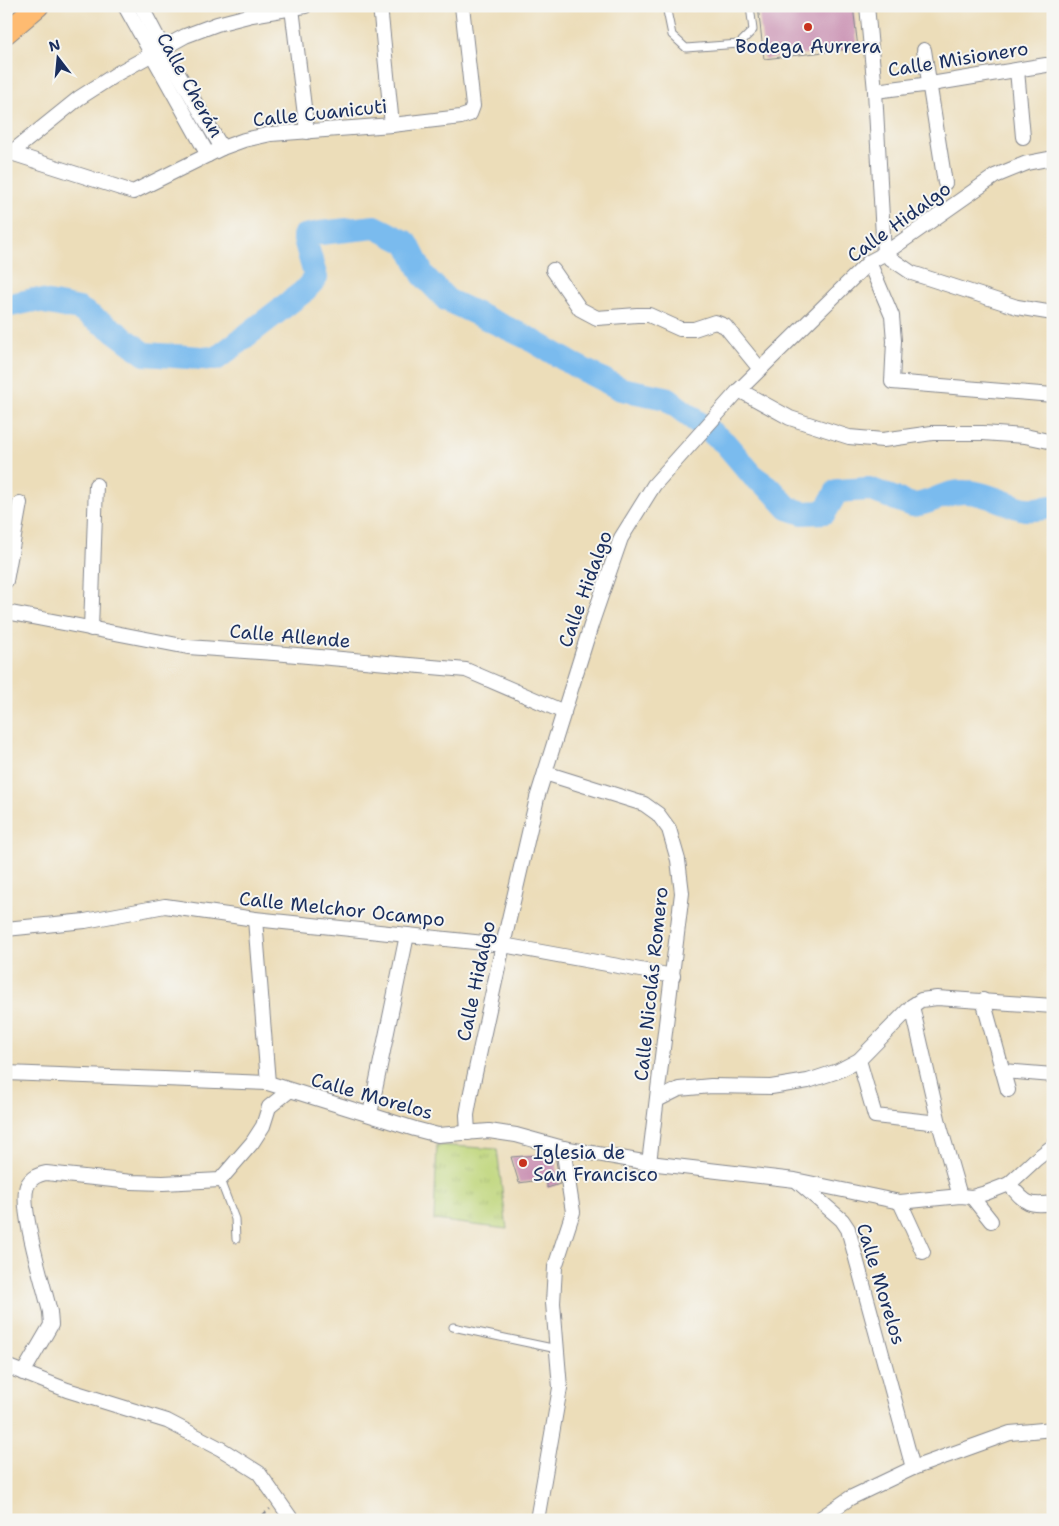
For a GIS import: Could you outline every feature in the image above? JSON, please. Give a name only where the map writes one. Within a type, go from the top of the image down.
[{"type":"main road","points":[[6,33],[38,6]]},
{"type":"street","name":"Calle Cherán","points":[[125,6],[222,148]]},
{"type":"street","name":"Calle Cherán","points":[[141,6],[157,51],[208,155]]},
{"type":"street","points":[[380,6],[392,124]]},
{"type":"street","name":"Calle Cuanicuti","points":[[9,155],[133,192],[222,148],[244,140],[271,134],[461,117],[470,114],[473,106],[462,6]]},
{"type":"street","points":[[867,6],[875,90],[884,254],[912,273],[1017,307],[1053,313]]},
{"type":"street","points":[[9,155],[79,98],[185,36],[217,24],[252,15],[299,7],[307,132]]},
{"type":"street","points":[[924,50],[931,84],[945,183]]},
{"type":"street","name":"Calle Misionero","points":[[875,90],[931,84],[1046,65]]},
{"type":"street","points":[[1017,70],[1023,137]]},
{"type":"street","name":"Calle Hidalgo","points":[[468,1133],[467,1115],[503,945],[537,798],[592,622],[621,538],[654,485],[760,369],[870,262],[995,176],[1028,164],[1053,158]]},
{"type":"street","points":[[870,262],[892,316],[894,341],[892,382],[1053,395]]},
{"type":"street","points":[[553,270],[580,309],[597,318],[649,315],[680,329],[694,329],[715,322],[725,326],[760,369]]},
{"type":"street","points":[[738,392],[790,418],[849,437],[883,440],[932,433],[983,433],[1025,436],[1053,442]]},
{"type":"street","points":[[91,629],[96,485]]},
{"type":"street","points":[[6,581],[20,503]]},
{"type":"street","name":"Calle Allende","points":[[6,612],[188,647],[274,652],[466,670],[564,712]]},
{"type":"street","name":"Calle Nicolás Romero","points":[[545,773],[644,804],[658,814],[669,829],[678,860],[682,893],[649,1163]]},
{"type":"street","name":"Calle Melchor Ocampo","points":[[6,929],[85,922],[165,906],[255,919],[503,945],[673,976]]},
{"type":"street","points":[[255,919],[268,1084]]},
{"type":"street","points":[[370,1114],[407,935]]},
{"type":"street","points":[[658,1100],[679,1089],[711,1086],[771,1087],[808,1081],[838,1071],[859,1060],[912,1006],[921,1000],[937,998],[983,1000],[1053,1006]]},
{"type":"street","points":[[983,1000],[1008,1090]]},
{"type":"street","points":[[912,1006],[939,1123],[966,1197],[991,1221]]},
{"type":"street","points":[[859,1060],[875,1116],[939,1123]]},
{"type":"street","points":[[1003,1071],[1053,1075]]},
{"type":"street","name":"Calle Morelos","points":[[6,1073],[268,1084],[370,1114],[415,1130],[438,1135],[489,1131],[516,1135],[563,1148],[649,1163],[795,1180],[842,1220],[848,1228],[913,1468]]},
{"type":"street","points":[[23,1373],[51,1325],[50,1312],[27,1218],[26,1197],[28,1185],[34,1176],[46,1173],[132,1182],[220,1180],[264,1126],[269,1107],[289,1091]]},
{"type":"street","points":[[795,1180],[900,1202],[966,1197],[1009,1184],[1053,1146]]},
{"type":"street","points":[[537,1520],[560,1388],[553,1303],[555,1267],[573,1212],[563,1148]]},
{"type":"street","points":[[1009,1184],[1025,1202],[1039,1205],[1053,1202]]},
{"type":"street","points":[[900,1202],[923,1252]]},
{"type":"street","points":[[6,1366],[66,1390],[167,1421],[221,1449],[259,1473],[292,1520]]},
{"type":"street","points":[[818,1520],[850,1498],[913,1468],[1010,1433],[1053,1429]]},
{"type":"lane","points":[[666,6],[672,35],[686,48],[739,44],[753,30],[750,6]]},
{"type":"lane","points":[[220,1180],[235,1219],[236,1239]]},
{"type":"lane","points":[[454,1327],[557,1349]]},
{"type":"green space","points":[[437,1145],[497,1149],[507,1229],[434,1220]]},
{"type":"building","name":"Bodega Aurrera","points":[[758,6],[853,6],[858,48],[764,59]]},
{"type":"building","points":[[555,1155],[560,1184],[547,1188],[547,1179],[519,1183],[511,1157]]},
{"type":"waterway","points":[[6,306],[34,300],[79,309],[113,330],[145,354],[216,359],[303,292],[316,278],[304,236],[375,227],[407,243],[423,275],[447,300],[526,337],[574,365],[621,389],[666,398],[725,443],[754,477],[771,489],[788,508],[803,513],[825,512],[837,491],[869,489],[912,505],[925,503],[958,492],[972,492],[1025,509],[1053,507]]},
{"type":"place","name":"Bodega Aurrera","points":[[808,27]]},
{"type":"place","name":"Iglesia de San Francisco","points":[[523,1163]]}]
